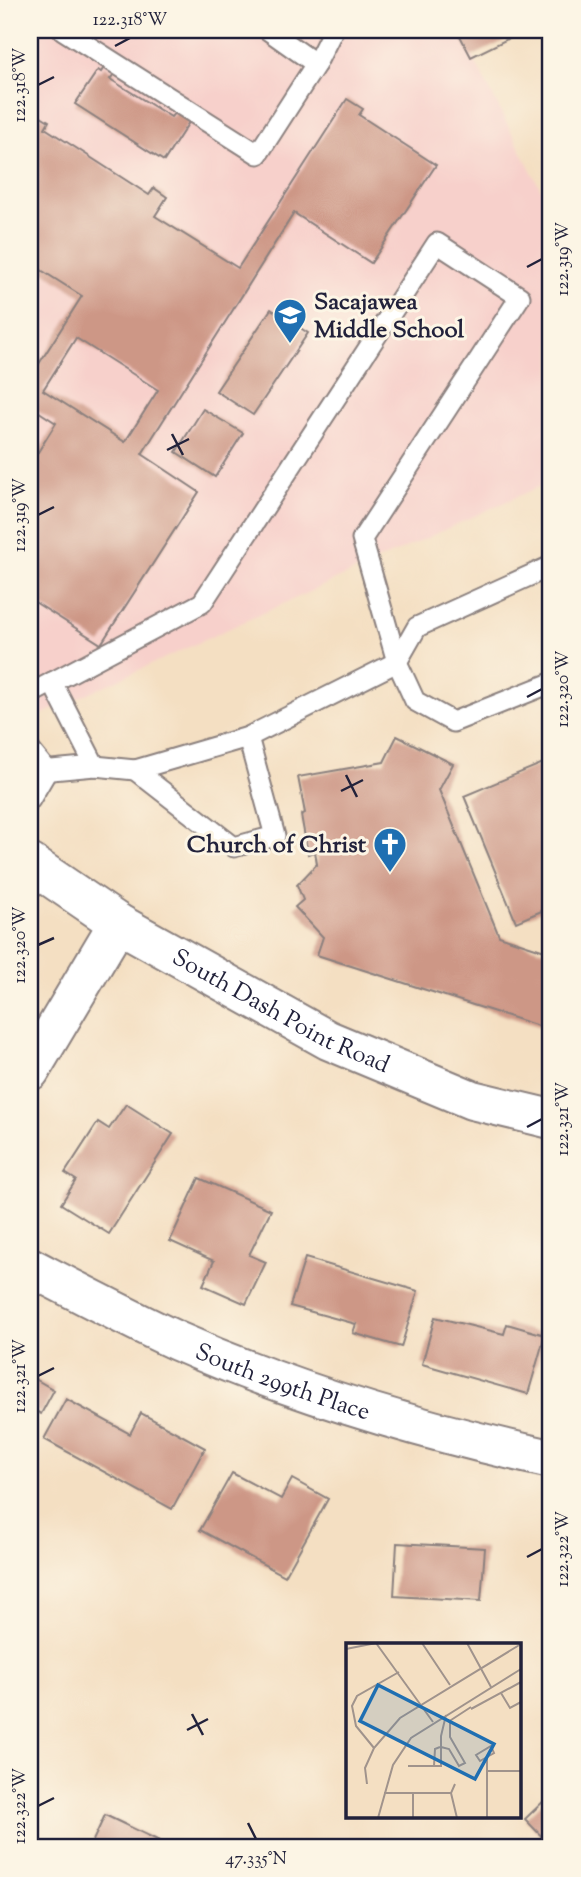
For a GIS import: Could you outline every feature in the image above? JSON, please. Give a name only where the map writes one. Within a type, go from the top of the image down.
[{"type":"street","name":"South Dash Point Road","points":[[30,863],[118,923],[328,1040],[472,1100],[551,1119]]},
{"type":"street","points":[[30,1071],[118,923]]},
{"type":"street","name":"South 299th Place","points":[[30,1267],[177,1341],[285,1385],[478,1443],[551,1459]]},
{"type":"lane","points":[[63,30],[258,154],[316,64],[333,30]]},
{"type":"lane","points":[[268,30],[316,64]]},
{"type":"lane","points":[[30,694],[202,603],[437,243],[520,297],[362,539],[397,662],[415,701],[453,722],[551,683]]},
{"type":"lane","points":[[38,772],[95,766],[135,771],[248,737],[397,662],[417,627],[551,566]]},
{"type":"lane","points":[[52,682],[95,766]]},
{"type":"lane","points":[[135,771],[234,847],[275,836],[248,737]]},
{"type":"lane","points":[[30,750],[38,772],[30,800]]},
{"type":"shaded area","name":"Sacajawea Middle School","points":[[30,30],[459,30],[551,209],[551,481],[30,720]]},
{"type":"building","points":[[457,30],[526,30],[471,57]]},
{"type":"building","points":[[105,66],[115,73],[110,79],[171,117],[177,110],[191,119],[164,161],[75,104],[98,70],[101,72]]},
{"type":"building","points":[[347,99],[363,109],[359,115],[436,165],[371,263],[294,213],[142,454],[199,492],[101,644],[30,599],[30,465],[56,423],[30,406],[30,378],[82,296],[30,263],[31,110],[49,121],[45,128],[149,195],[154,188],[167,197],[155,216],[238,268]],"holes":[[[76,338],[158,390],[125,442],[43,390]]]},
{"type":"building","points":[[271,309],[308,333],[253,415],[216,391]]},
{"type":"building","points":[[203,409],[243,433],[215,477],[176,452]]},
{"type":"building","name":"Church of Christ","points":[[397,736],[453,764],[439,790],[499,936],[551,953],[551,1030],[317,955],[323,937],[295,907],[303,900],[297,885],[317,864],[315,851],[308,854],[301,815],[305,813],[298,777],[384,762]]},
{"type":"building","points":[[548,761],[551,768],[551,907],[516,922],[464,796]]},
{"type":"building","points":[[126,1104],[173,1134],[109,1234],[61,1204],[76,1180],[65,1173],[98,1122],[109,1129]]},
{"type":"building","points":[[199,1178],[271,1210],[249,1255],[266,1262],[246,1304],[203,1285],[214,1261],[170,1241]]},
{"type":"building","points":[[305,1258],[418,1291],[401,1347],[353,1333],[356,1324],[290,1306]]},
{"type":"building","points":[[435,1317],[504,1334],[507,1324],[545,1335],[528,1394],[422,1364]]},
{"type":"building","points":[[30,1376],[54,1390],[41,1414],[30,1408]]},
{"type":"building","points":[[66,1399],[130,1434],[141,1413],[205,1448],[172,1509],[44,1439]]},
{"type":"building","points":[[232,1473],[281,1499],[292,1479],[328,1499],[285,1576],[200,1530]]},
{"type":"building","points":[[397,1543],[485,1548],[481,1601],[394,1596]]},
{"type":"building","points":[[551,1794],[551,1846],[525,1819]]},
{"type":"building","points":[[105,1815],[172,1847],[90,1847]]},
{"type":"place","name":"Sacajawea Middle School","points":[[290,345]]},
{"type":"place","name":"Church of Christ","points":[[390,874]]}]
